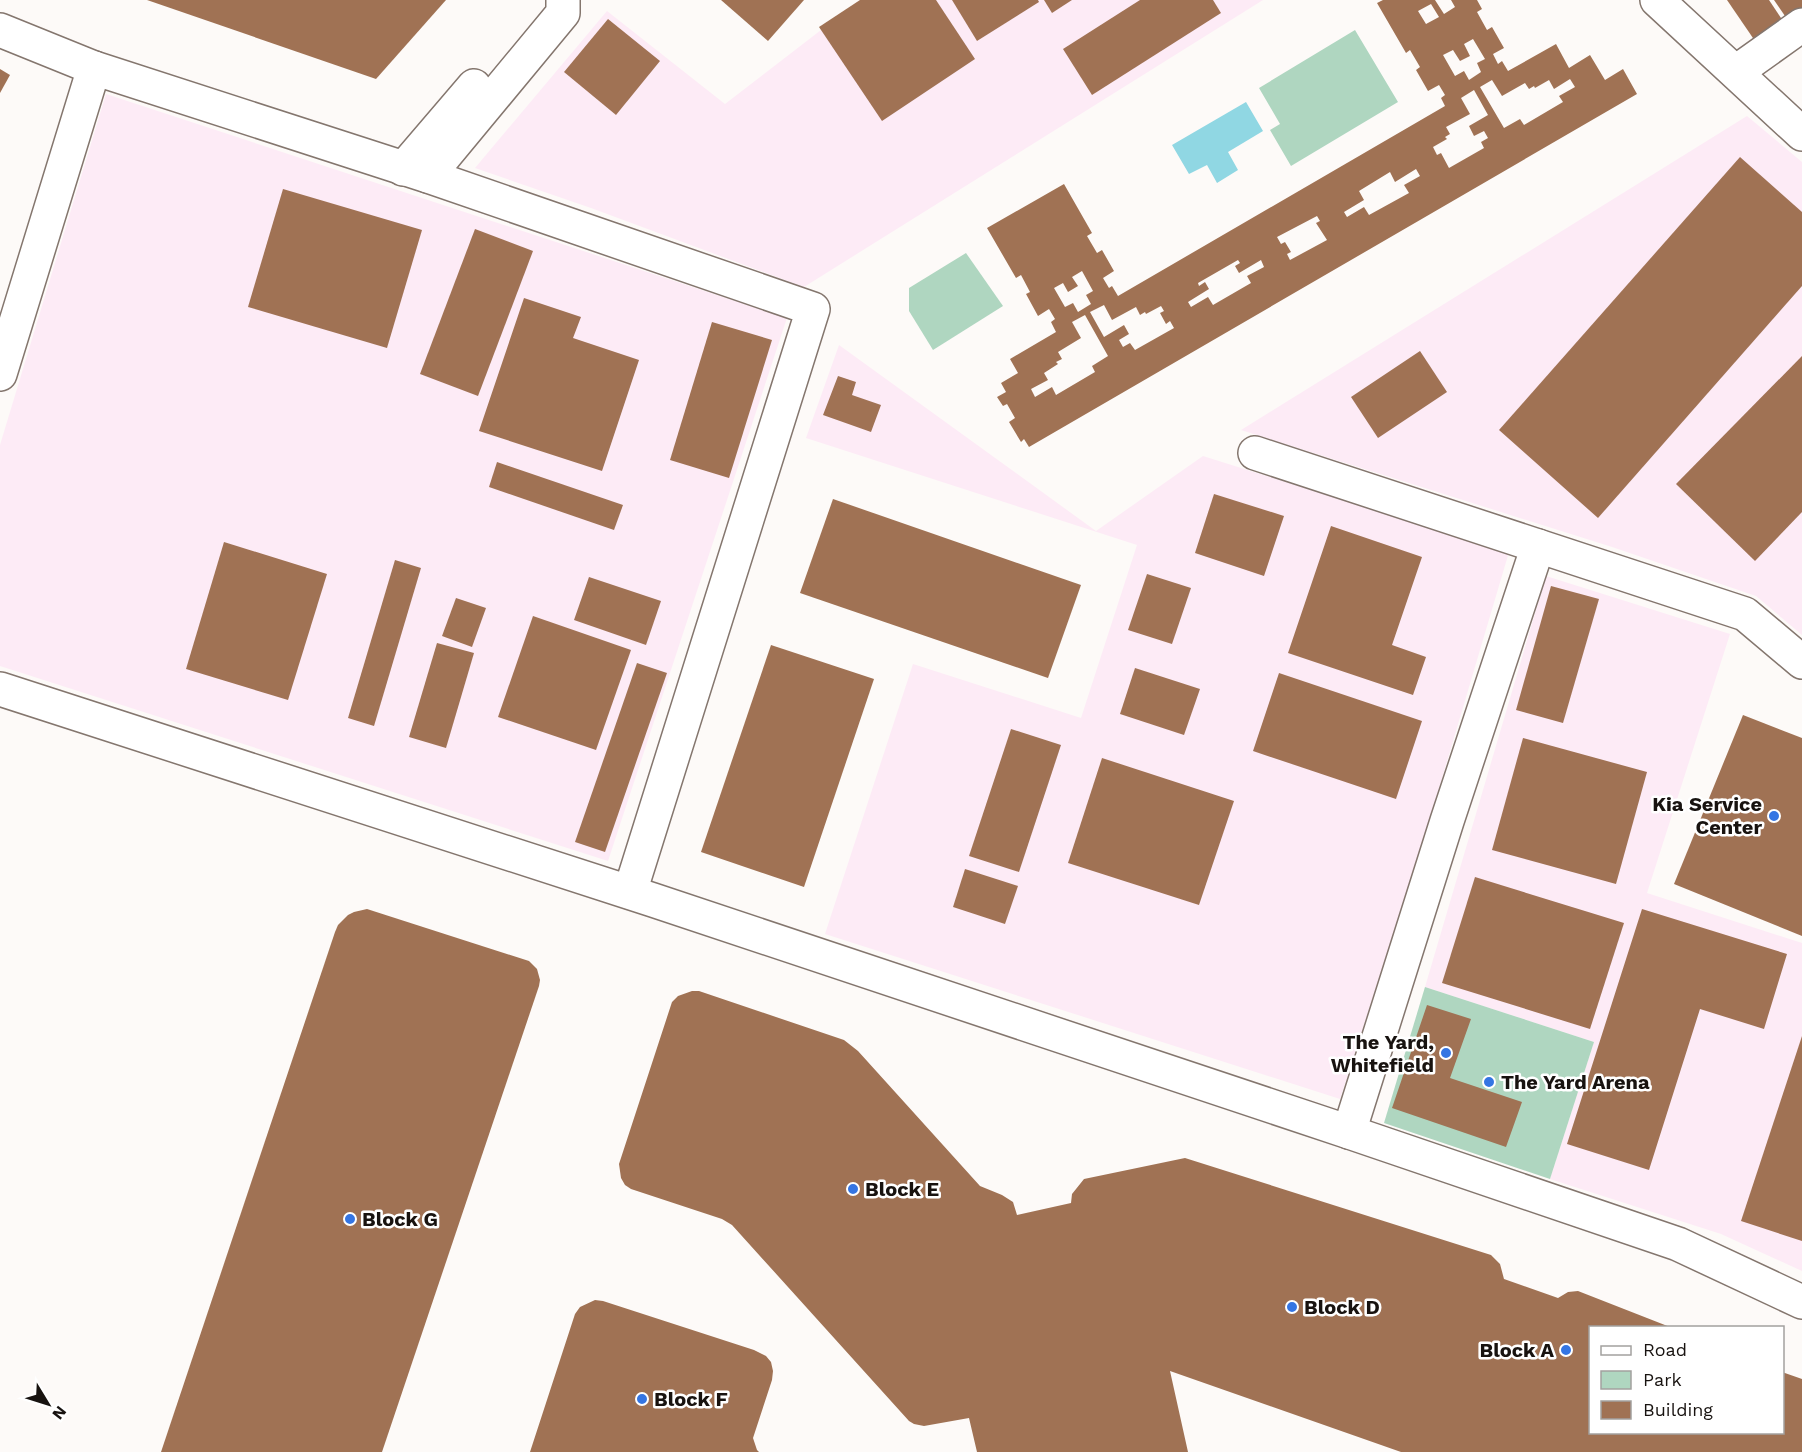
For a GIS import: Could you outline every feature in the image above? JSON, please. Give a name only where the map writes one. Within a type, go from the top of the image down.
[{"type":"street","points":[[415,172],[549,0]]},
{"type":"street","points":[[415,172],[563,13],[562,0]]},
{"type":"street","points":[[1657,0],[1802,134]]},
{"type":"street","points":[[1736,72],[1802,24]]},
{"type":"street","points":[[0,30],[94,68],[415,172],[813,309],[630,892]]},
{"type":"street","points":[[0,374],[94,68]]},
{"type":"street","points":[[1255,453],[1745,614],[1802,662]]},
{"type":"street","points":[[1349,1132],[1447,821],[1538,546]]},
{"type":"street","points":[[0,689],[630,892],[1349,1132],[1678,1245],[1802,1302]]},
{"type":"shaded area","points":[[860,0],[1263,0],[804,287],[591,208],[475,168],[607,11],[725,104]]},
{"type":"shaded area","points":[[106,94],[787,318],[608,861],[0,666],[0,445]]},
{"type":"shaded area","points":[[1747,116],[1802,162],[1802,635],[1756,596],[1612,547],[1241,430]]},
{"type":"shaded area","points":[[839,345],[1096,531],[1203,456],[1509,552],[1427,829],[1340,1099],[825,934],[913,664],[1081,718],[1137,545],[806,438]]},
{"type":"shaded area","points":[[1546,576],[1730,634],[1647,893],[1802,943],[1802,1271],[1721,1234],[1550,1179],[1594,1042],[1425,987]]},
{"type":"green space","points":[[1355,30],[1398,102],[1291,166],[1270,130],[1280,124],[1259,88]]},
{"type":"green space","points":[[966,253],[1003,306],[933,350],[909,311],[909,288]]},
{"type":"green space","name":"The Yard Arena","points":[[1425,987],[1594,1042],[1550,1179],[1384,1123]]},
{"type":"water","points":[[1246,102],[1263,131],[1228,152],[1238,170],[1217,183],[1207,165],[1189,174],[1172,145]]},
{"type":"building","points":[[147,0],[446,0],[376,79]]},
{"type":"building","points":[[721,0],[804,0],[768,41]]},
{"type":"building","points":[[860,0],[936,0],[975,59],[882,121],[819,27]]},
{"type":"building","points":[[952,0],[1038,0],[1039,2],[977,41]]},
{"type":"building","points":[[1044,0],[1072,0],[1052,13]]},
{"type":"building","points":[[1140,0],[1213,0],[1221,13],[1092,95],[1063,49]]},
{"type":"building","points":[[1383,0],[1435,0],[1444,14],[1455,7],[1451,0],[1477,0],[1482,9],[1477,12],[1487,30],[1492,27],[1504,48],[1493,54],[1498,64],[1502,61],[1508,71],[1556,44],[1569,68],[1590,55],[1605,80],[1623,69],[1637,94],[1029,447],[1024,439],[1021,442],[1009,422],[1015,418],[1007,404],[1003,406],[997,397],[1006,392],[1001,383],[1018,373],[1010,359],[1056,332],[1051,322],[1055,319],[1049,309],[1038,316],[1026,294],[1030,292],[1021,275],[1016,278],[987,228],[1064,184],[1092,233],[1087,236],[1097,253],[1102,250],[1114,271],[1103,278],[1118,296],[1445,106],[1441,98],[1445,95],[1439,85],[1428,91],[1416,70],[1420,67],[1410,50],[1406,53],[1377,3]],"holes":[[[1431,4],[1439,17],[1426,24],[1418,11]],[[1473,39],[1485,59],[1477,63],[1481,72],[1469,80],[1464,71],[1455,76],[1443,55],[1453,50],[1460,61],[1470,56],[1464,44]],[[1570,79],[1575,87],[1559,96],[1563,102],[1524,125],[1520,119],[1504,128],[1480,87],[1492,80],[1502,96],[1525,83],[1529,89],[1549,80],[1554,89]],[[1474,90],[1488,115],[1469,126],[1474,136],[1484,131],[1488,138],[1481,142],[1484,148],[1449,168],[1441,153],[1437,155],[1433,147],[1447,139],[1445,137],[1450,134],[1446,127],[1470,114],[1461,98]],[[1416,169],[1420,176],[1404,185],[1409,193],[1369,215],[1364,207],[1347,217],[1344,212],[1364,200],[1359,191],[1390,172],[1395,182]],[[1317,216],[1320,221],[1316,223],[1327,240],[1290,260],[1287,254],[1291,252],[1285,242],[1281,244],[1277,237]],[[1238,260],[1240,263],[1235,266],[1239,273],[1261,260],[1264,267],[1247,276],[1251,283],[1213,305],[1208,297],[1191,307],[1188,302],[1209,289],[1205,282],[1199,286],[1198,283]],[[1082,271],[1093,291],[1086,295],[1091,304],[1078,312],[1073,303],[1065,307],[1054,288],[1063,283],[1068,292],[1078,286],[1072,277]],[[1104,305],[1112,320],[1136,307],[1140,315],[1161,306],[1164,311],[1160,313],[1166,324],[1170,321],[1174,328],[1135,350],[1130,343],[1123,347],[1119,340],[1129,334],[1124,325],[1104,337],[1090,312]],[[1085,315],[1108,356],[1092,366],[1095,372],[1056,395],[1052,387],[1035,397],[1031,389],[1048,380],[1044,373],[1062,359],[1058,352],[1081,338],[1072,322]]]},
{"type":"building","points":[[1727,0],[1769,0],[1783,21],[1755,41]]},
{"type":"building","points":[[1774,0],[1802,0],[1802,8],[1787,19]]},
{"type":"building","points":[[608,19],[660,61],[616,115],[564,72]]},
{"type":"building","points":[[0,69],[10,75],[0,93]]},
{"type":"building","points":[[1740,157],[1802,212],[1802,286],[1598,518],[1499,430]]},
{"type":"building","points":[[283,189],[422,230],[387,348],[248,307]]},
{"type":"building","points":[[475,229],[533,251],[478,396],[420,374]]},
{"type":"building","points":[[524,298],[581,317],[573,338],[639,360],[602,471],[479,431]]},
{"type":"building","points":[[712,322],[772,340],[729,478],[670,460]]},
{"type":"building","points":[[1420,351],[1447,392],[1378,438],[1351,397]]},
{"type":"building","points":[[1802,356],[1802,512],[1755,561],[1676,484]]},
{"type":"building","points":[[838,376],[856,382],[852,395],[881,405],[871,432],[823,415]]},
{"type":"building","points":[[497,462],[623,505],[614,530],[489,487]]},
{"type":"building","points":[[1214,494],[1284,516],[1264,576],[1195,553]]},
{"type":"building","points":[[833,499],[1081,585],[1048,678],[800,593]]},
{"type":"building","points":[[1331,526],[1422,557],[1392,645],[1426,657],[1413,695],[1288,653]]},
{"type":"building","points":[[224,542],[327,574],[288,700],[186,669]]},
{"type":"building","points":[[395,560],[421,568],[374,726],[348,718]]},
{"type":"building","points":[[1147,574],[1191,588],[1172,644],[1128,630]]},
{"type":"building","points":[[589,577],[661,601],[646,645],[574,620]]},
{"type":"building","points":[[1551,586],[1599,599],[1563,723],[1516,710]]},
{"type":"building","points":[[456,598],[486,608],[472,647],[442,636]]},
{"type":"building","points":[[533,616],[631,650],[596,750],[498,717]]},
{"type":"building","points":[[437,643],[474,653],[446,748],[409,737]]},
{"type":"building","points":[[771,645],[874,679],[804,887],[701,852]]},
{"type":"building","points":[[637,663],[667,673],[605,852],[575,842]]},
{"type":"building","points":[[1135,668],[1200,689],[1184,735],[1120,714]]},
{"type":"building","points":[[1279,673],[1422,721],[1396,799],[1253,751]]},
{"type":"building","points":[[1743,715],[1802,738],[1802,936],[1674,884]]},
{"type":"building","points":[[1011,729],[1061,745],[1019,872],[969,856]]},
{"type":"building","points":[[1523,738],[1647,772],[1616,884],[1492,850]]},
{"type":"building","points":[[1102,758],[1234,801],[1199,905],[1068,863]]},
{"type":"building","points":[[965,869],[1018,886],[1005,924],[953,907]]},
{"type":"building","points":[[1475,877],[1624,923],[1590,1029],[1442,983]]},
{"type":"building","name":"Block G","points":[[367,909],[529,961],[537,969],[540,980],[382,1452],[161,1452],[335,932],[338,925],[348,915]]},
{"type":"building","points":[[1642,909],[1787,954],[1764,1029],[1700,1009],[1649,1170],[1567,1144]]},
{"type":"building","points":[[699,991],[844,1040],[858,1051],[980,1186],[1013,1202],[1017,1215],[1071,1203],[1072,1194],[1084,1179],[1185,1158],[1491,1255],[1500,1264],[1504,1279],[1558,1298],[1568,1292],[1578,1291],[1667,1326],[1589,1326],[1589,1434],[1784,1434],[1784,1373],[1802,1379],[1802,1452],[1401,1452],[1170,1371],[1188,1452],[977,1452],[969,1418],[924,1426],[909,1421],[732,1225],[722,1219],[625,1185],[621,1178],[619,1164],[672,1002],[678,996]]},
{"type":"building","points":[[1427,1005],[1471,1019],[1450,1078],[1522,1102],[1506,1147],[1392,1108]]},
{"type":"building","points":[[1802,1036],[1802,1241],[1741,1221]]},
{"type":"building","name":"Block F","points":[[595,1300],[754,1350],[766,1356],[771,1362],[773,1371],[753,1438],[759,1452],[530,1452],[575,1314],[580,1307]]},
{"type":"place","name":"Kia Service Center","points":[[1774,816]]},
{"type":"place","name":"The Yard, Whitefield","points":[[1446,1053]]},
{"type":"place","name":"The Yard Arena","points":[[1489,1082]]},
{"type":"place","name":"Block E","points":[[853,1189]]},
{"type":"place","name":"Block G","points":[[350,1219]]},
{"type":"place","name":"Block D","points":[[1292,1307]]},
{"type":"place","name":"Block A","points":[[1566,1350]]},
{"type":"place","name":"Block F","points":[[642,1399]]}]
